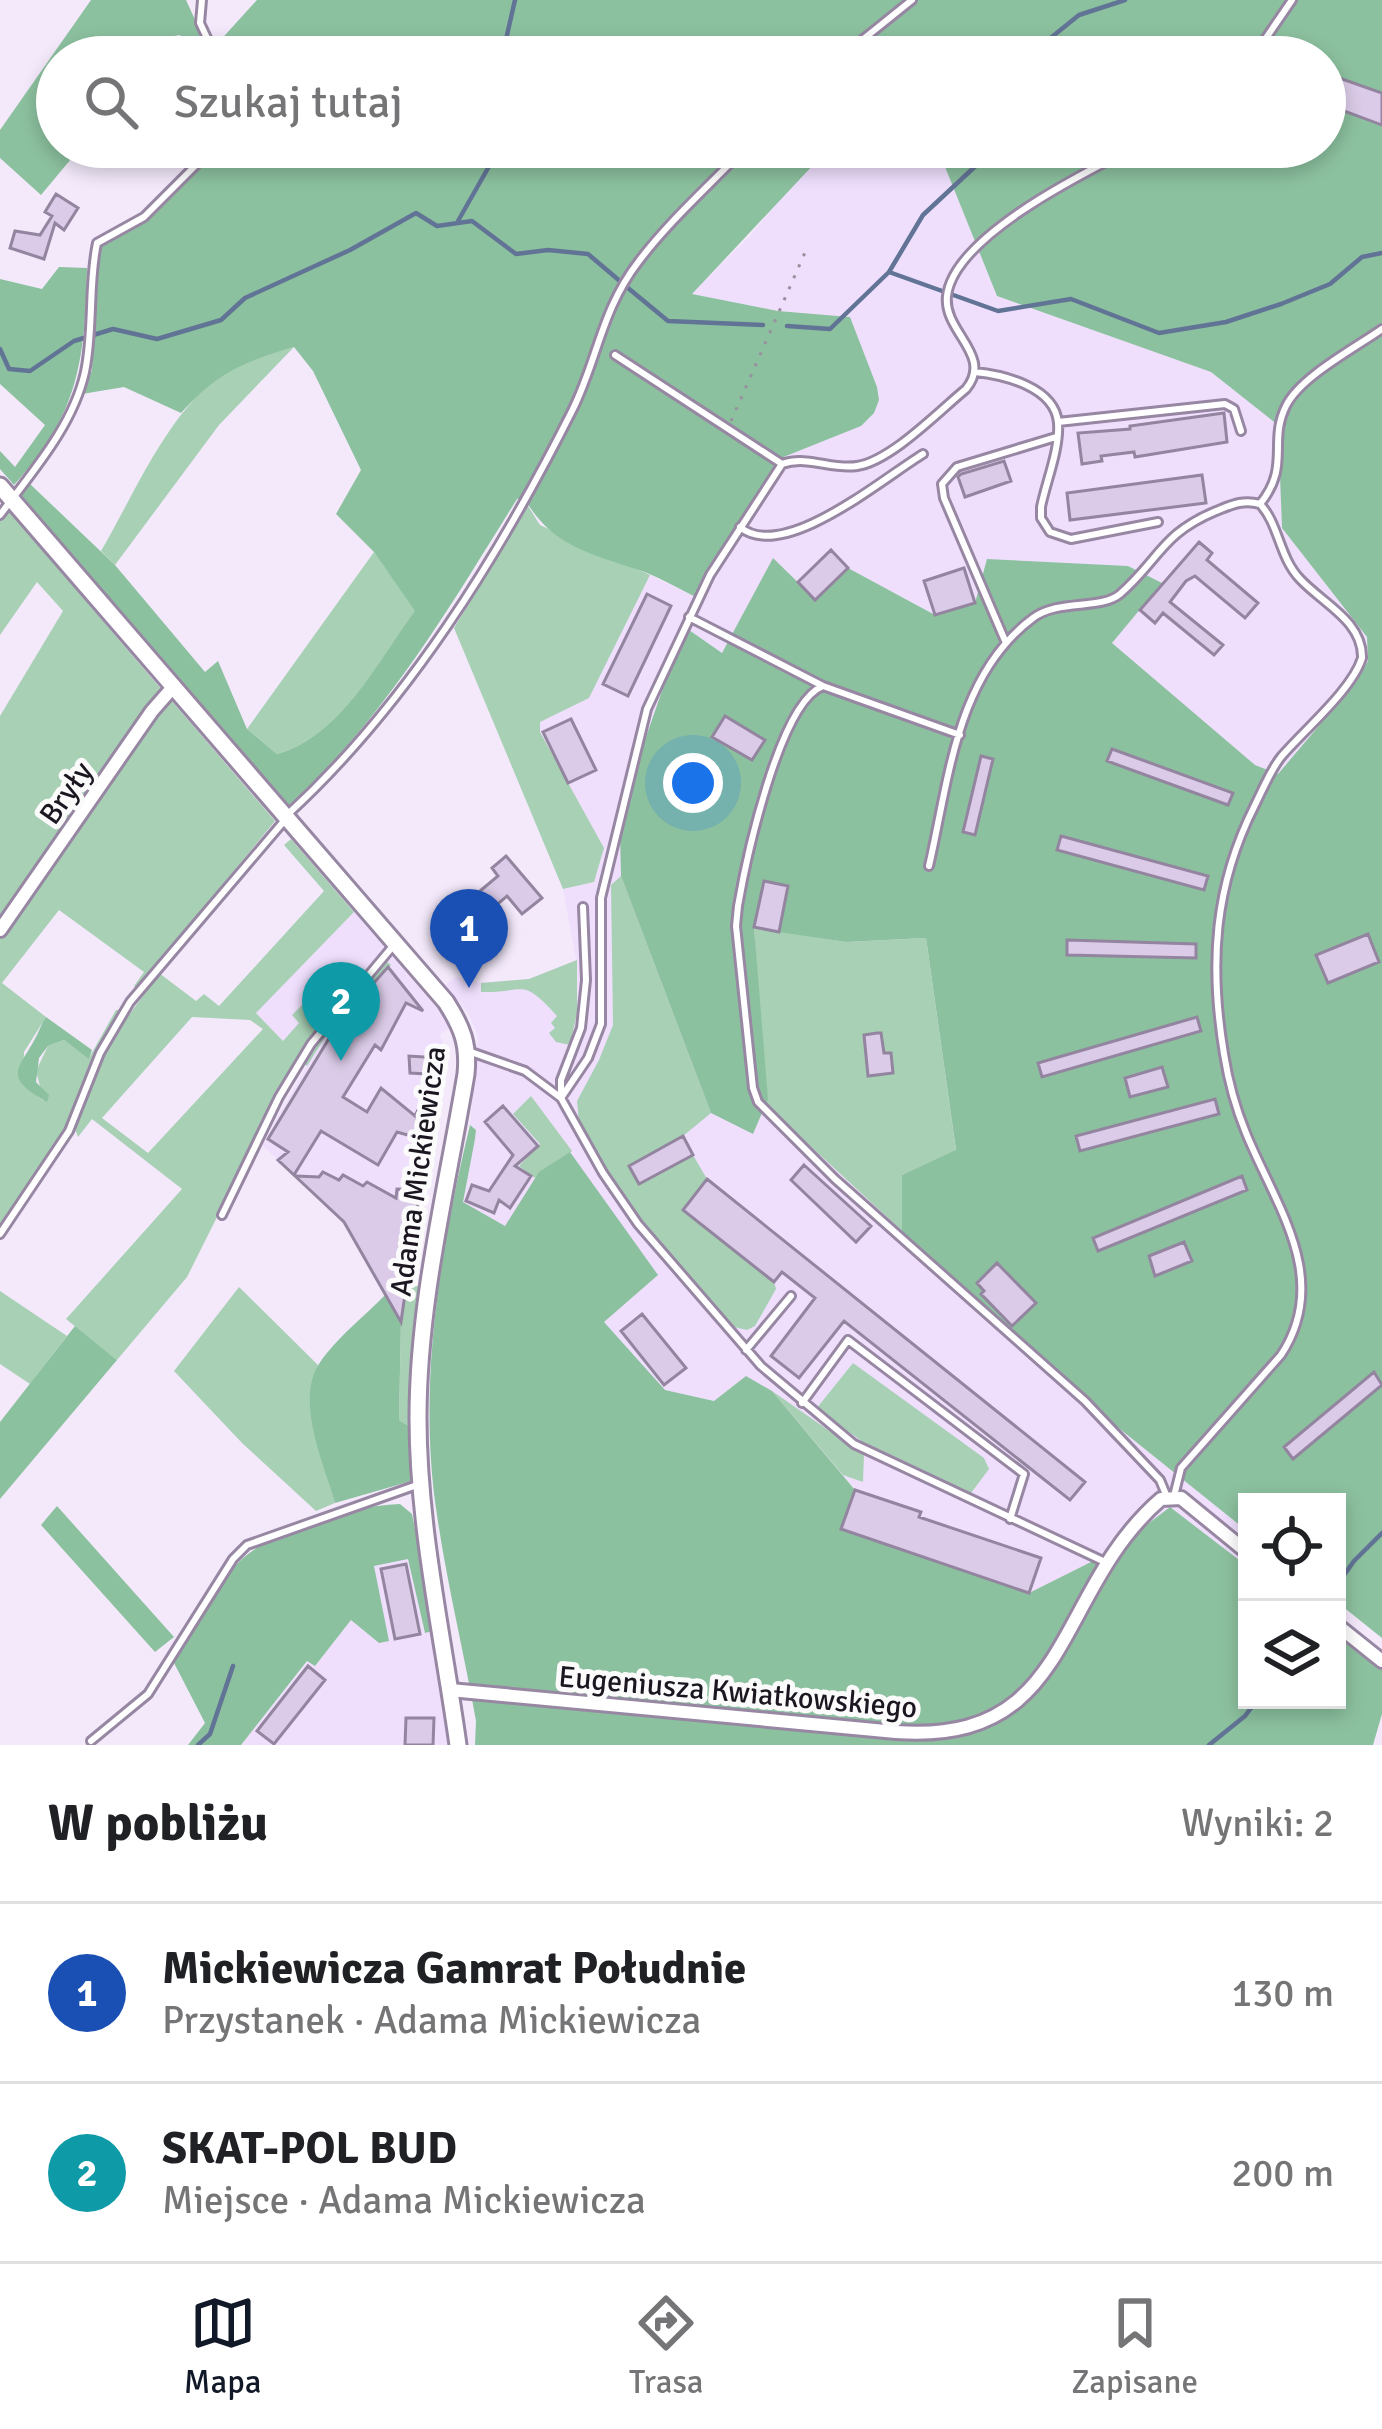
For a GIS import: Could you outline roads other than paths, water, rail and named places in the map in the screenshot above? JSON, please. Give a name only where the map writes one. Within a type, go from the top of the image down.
[{"type":"street","name":"Adama Mickiewicza","points":[[0,486],[446,1002],[462,1028],[468,1051],[428,1286],[418,1400],[420,1484],[458,1745]]},
{"type":"street","name":"Bryły","points":[[0,930],[174,686]]},
{"type":"street","points":[[1170,1496],[1192,1506],[1238,1544]]},
{"type":"street","name":"Eugeniusza Kwiatkowskiego","points":[[450,1690],[896,1732],[959,1730],[993,1718],[1035,1687],[1105,1562],[1147,1513],[1170,1496]]},
{"type":"street","points":[[1346,1632],[1382,1660]]},
{"type":"lane","points":[[202,0],[200,23],[206,36]]},
{"type":"lane","points":[[867,36],[912,0]]},
{"type":"lane","points":[[1267,36],[1292,0]]},
{"type":"lane","points":[[0,515],[68,414],[85,371],[97,243],[144,217],[193,168]]},
{"type":"lane","points":[[0,1234],[70,1131],[100,1053],[130,1002],[286,817],[348,755],[421,663],[482,569],[571,413],[606,314],[639,261],[726,168]]},
{"type":"lane","points":[[615,355],[782,464],[808,460],[848,467],[879,458],[966,389],[975,372],[972,353],[954,327],[947,296],[962,261],[1059,186],[1094,168]]},
{"type":"lane","points":[[1260,504],[1276,481],[1281,417],[1292,396],[1382,329]]},
{"type":"lane","points":[[975,372],[1029,387],[1050,404],[1058,422],[1040,507],[1050,532],[1071,539],[1158,522]]},
{"type":"lane","points":[[1058,422],[1225,404],[1234,409],[1240,431]]},
{"type":"lane","points":[[1006,643],[942,484],[957,467],[1056,437]]},
{"type":"lane","points":[[740,527],[757,538],[795,533],[922,454]]},
{"type":"lane","points":[[561,1098],[588,1058],[601,1024],[600,909],[647,709],[689,616],[782,464]]},
{"type":"lane","points":[[929,866],[974,687],[1006,643],[1047,610],[1119,595],[1183,526],[1234,504],[1260,504],[1268,512],[1290,567],[1357,634],[1362,658],[1349,681],[1276,763],[1233,850],[1218,914],[1224,1054],[1244,1130],[1297,1244],[1299,1317],[1295,1334],[1281,1355],[1179,1471],[1170,1496]]},
{"type":"lane","points":[[689,616],[823,686],[960,735]]},
{"type":"lane","points":[[823,686],[809,693],[769,777],[738,906],[736,926],[754,1095],[835,1179],[1085,1400],[1170,1496]]},
{"type":"lane","points":[[561,1098],[561,1080],[581,1028],[586,980],[583,907]]},
{"type":"lane","points":[[222,1215],[278,1097],[310,1044],[395,943]]},
{"type":"lane","points":[[468,1051],[525,1071],[561,1098],[638,1224],[746,1350],[802,1403],[854,1444],[1105,1562]]},
{"type":"lane","points":[[746,1350],[791,1296]]},
{"type":"lane","points":[[802,1403],[848,1340],[1024,1474],[1010,1519]]},
{"type":"lane","points":[[92,1741],[148,1694],[233,1559],[247,1545],[420,1484]]},
{"type":"waterway","points":[[507,36],[515,0]]},
{"type":"waterway","points":[[1053,36],[1079,15],[1125,0]]},
{"type":"waterway","points":[[458,221],[488,168]]},
{"type":"waterway","points":[[787,326],[830,329],[889,272],[923,215],[973,168]]},
{"type":"waterway","points":[[0,349],[9,369],[30,371],[74,341],[113,329],[157,339],[221,320],[245,298],[350,250],[416,213],[437,226],[472,221],[516,254],[548,250],[588,254],[621,282]]},
{"type":"waterway","points":[[889,272],[998,311],[1071,299],[1159,333],[1226,322],[1281,304],[1330,284],[1362,257],[1382,253]]},
{"type":"waterway","points":[[628,288],[668,321],[763,325]]},
{"type":"waterway","points":[[1346,1572],[1382,1533]]},
{"type":"waterway","points":[[198,1745],[210,1734],[233,1666]]},
{"type":"waterway","points":[[1209,1745],[1250,1709]]},
{"type":"place","name":"Mickiewicza Gamrat Południe","points":[[469,988]]},
{"type":"place","name":"SKAT-POL BUD","points":[[341,1061]]}]
